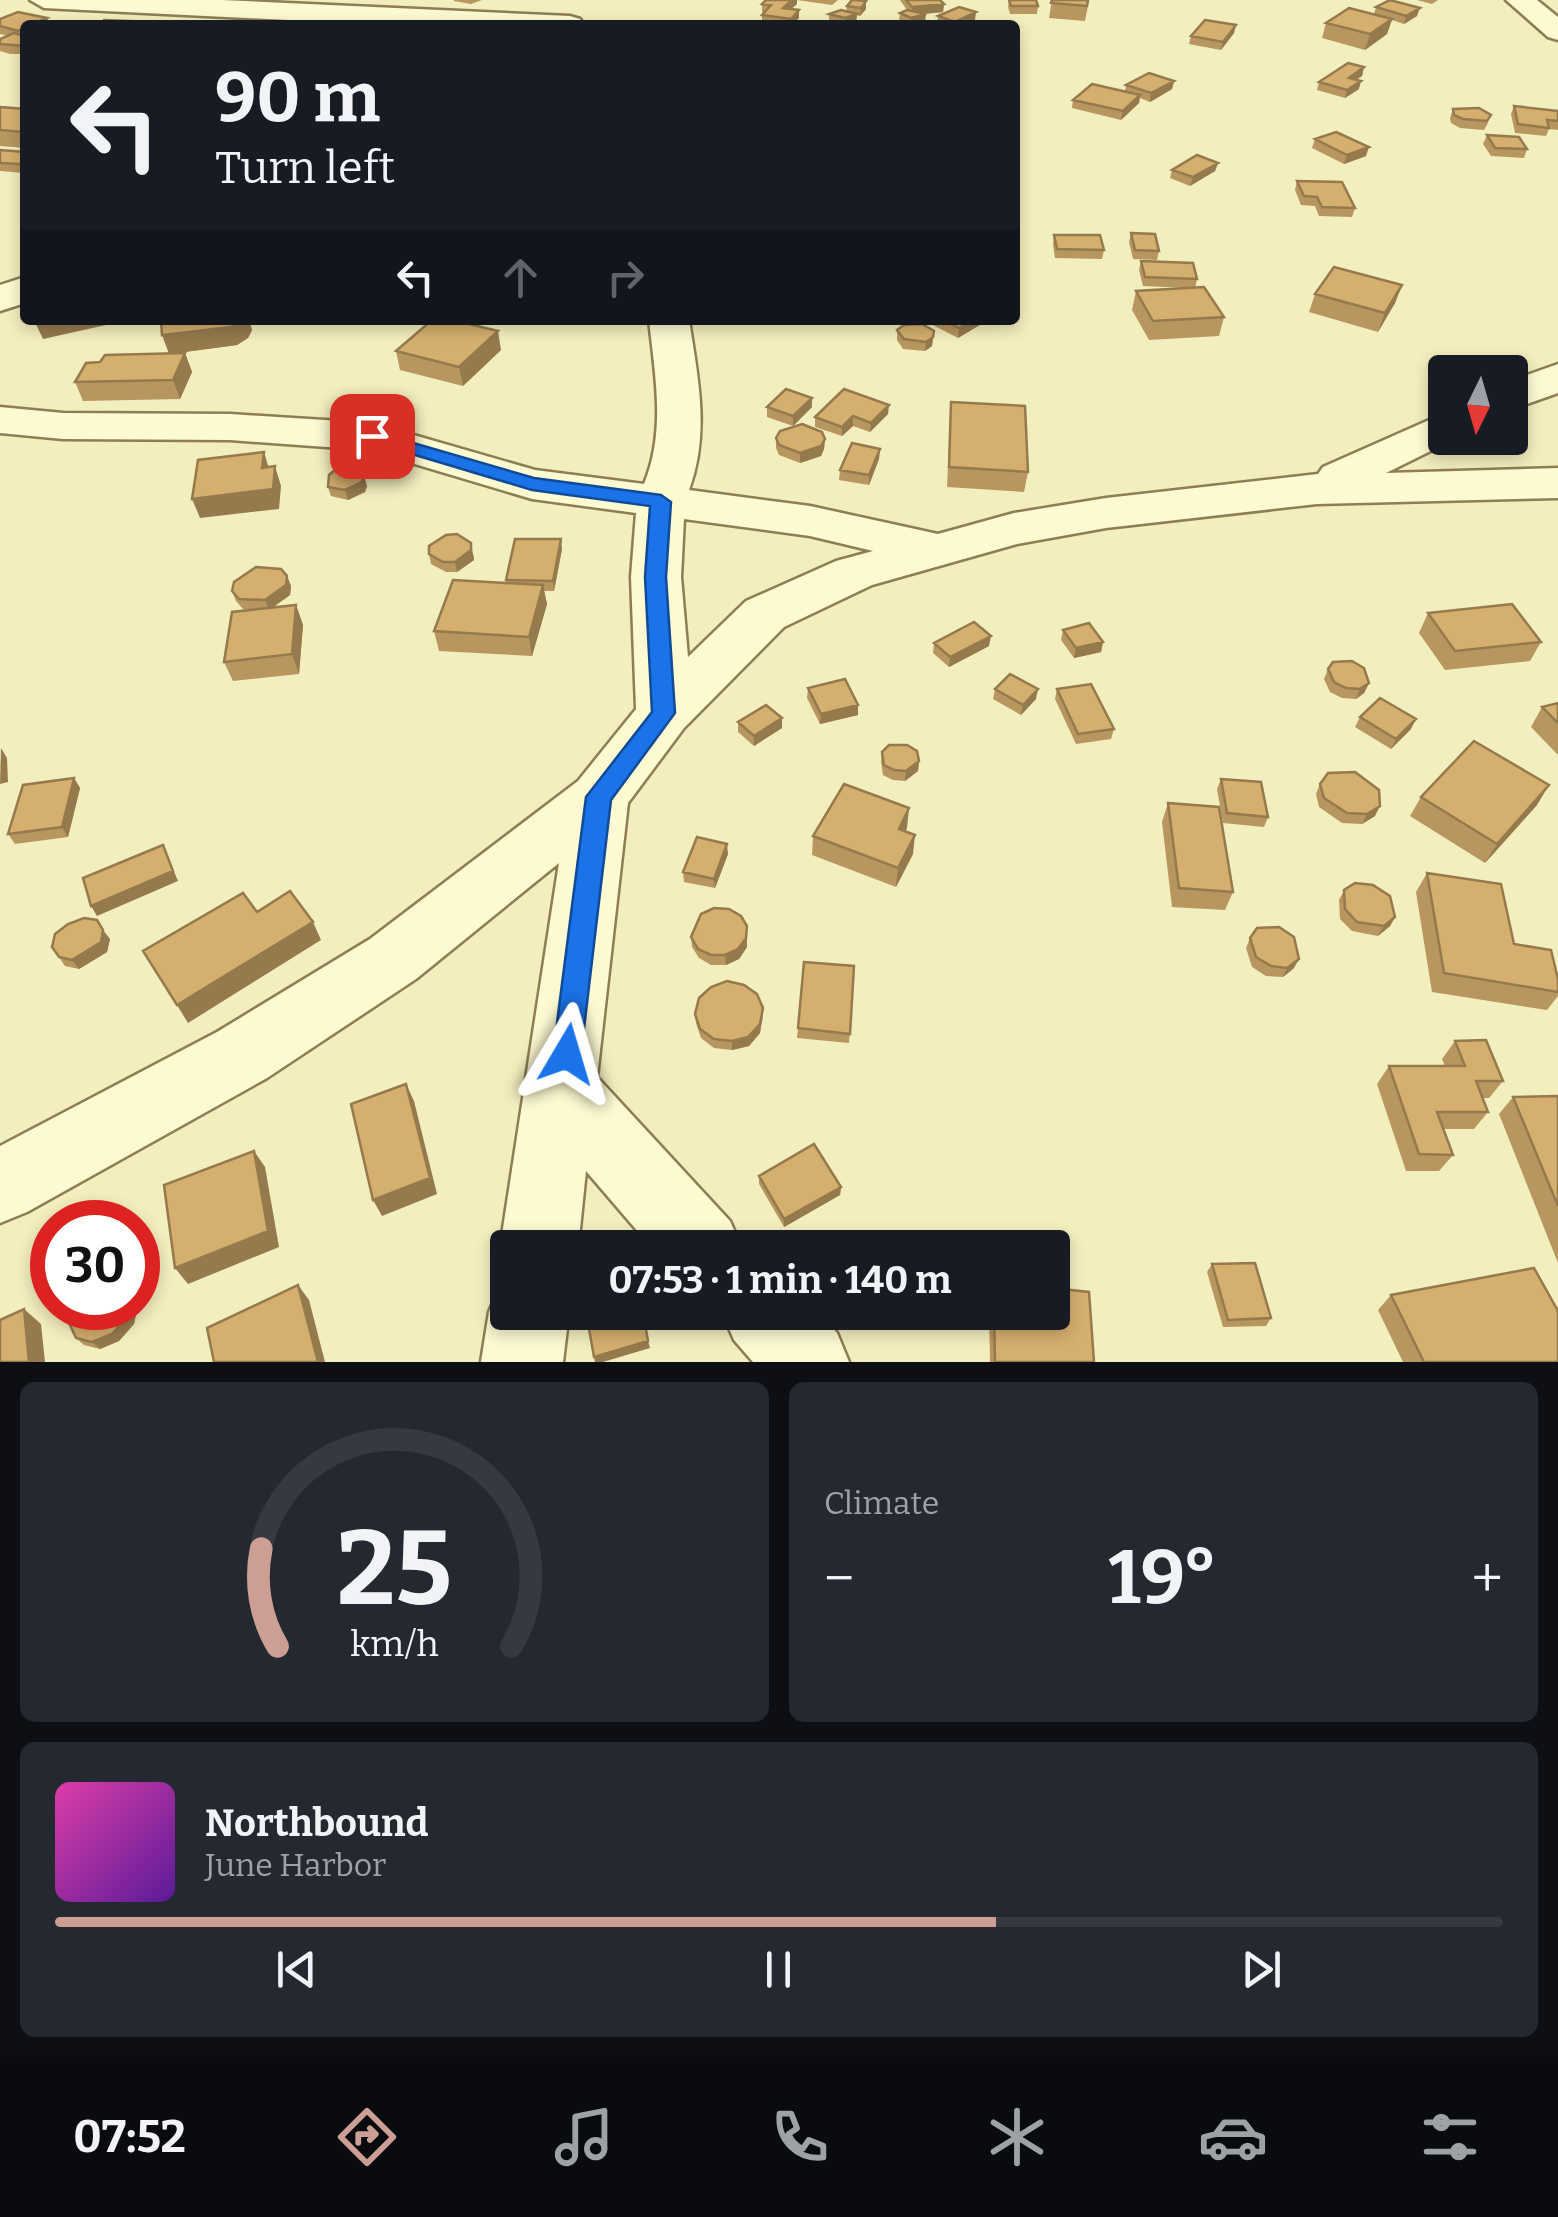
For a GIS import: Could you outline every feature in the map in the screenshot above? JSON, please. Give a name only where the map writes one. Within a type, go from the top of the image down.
[{"type":"street","points":[[44,0],[465,20]]},
{"type":"street","points":[[1520,0],[1558,30]]},
{"type":"street","points":[[664,713],[656,577],[661,502],[678,458],[680,402],[671,325]]},
{"type":"street","points":[[1528,389],[1558,377]]},
{"type":"street","points":[[0,420],[62,426],[230,428],[372,436],[532,484],[810,521],[934,549]]},
{"type":"street","points":[[1317,489],[1428,434]]},
{"type":"street","points":[[0,1186],[242,1056],[393,958],[599,797],[664,713],[765,614],[854,574],[934,549],[1106,512],[1317,489],[1558,483]]},
{"type":"street","points":[[542,1230],[599,797]]},
{"type":"street","points":[[562,1090],[687,1230]]},
{"type":"street","points":[[522,1362],[526,1330]]},
{"type":"street","points":[[779,1330],[808,1362]]},
{"type":"building","points":[[766,0],[792,0],[783,8],[799,10],[791,19],[762,15],[771,5],[762,4]]},
{"type":"building","points":[[852,0],[866,1],[861,8],[847,6]]},
{"type":"building","points":[[906,0],[940,0],[944,4],[912,7]]},
{"type":"building","points":[[1009,0],[1036,0],[1038,6],[1011,6]]},
{"type":"building","points":[[1088,0],[1087,6],[1051,3]]},
{"type":"building","points":[[1390,0],[1420,8],[1406,16],[1376,7]]},
{"type":"building","points":[[959,7],[976,12],[959,20],[938,16]]},
{"type":"building","points":[[1349,8],[1392,19],[1370,34],[1326,23]]},
{"type":"building","points":[[841,10],[857,14],[845,18],[829,14]]},
{"type":"building","points":[[907,10],[926,14],[911,18],[900,13]]},
{"type":"building","points":[[18,12],[47,18],[20,20],[18,31],[0,26],[0,19]]},
{"type":"building","points":[[1205,20],[1236,25],[1223,42],[1191,36]]},
{"type":"building","points":[[20,35],[20,46],[0,44],[0,39]]},
{"type":"building","points":[[1348,63],[1364,67],[1349,78],[1361,81],[1347,90],[1319,82]]},
{"type":"building","points":[[1149,73],[1174,81],[1151,93],[1126,85]]},
{"type":"building","points":[[1092,84],[1140,95],[1123,111],[1073,100]]},
{"type":"building","points":[[1514,106],[1558,111],[1558,121],[1547,120],[1549,128],[1518,124]]},
{"type":"building","points":[[0,107],[20,109],[20,132],[0,130]]},
{"type":"building","points":[[1479,108],[1491,115],[1487,121],[1463,119],[1454,115],[1453,109]]},
{"type":"building","points":[[1336,132],[1369,147],[1347,155],[1315,139]]},
{"type":"building","points":[[1487,135],[1519,137],[1527,149],[1495,148]]},
{"type":"building","points":[[0,150],[20,152],[19,164],[0,163]]},
{"type":"building","points":[[1197,155],[1218,163],[1193,177],[1172,170]]},
{"type":"building","points":[[1297,181],[1342,182],[1355,208],[1322,207],[1317,197],[1304,196]]},
{"type":"building","points":[[1131,233],[1155,234],[1159,251],[1135,250]]},
{"type":"building","points":[[1054,235],[1100,235],[1104,250],[1057,249]]},
{"type":"building","points":[[1141,261],[1193,263],[1197,279],[1145,277]]},
{"type":"building","points":[[1334,267],[1402,285],[1385,313],[1315,294]]},
{"type":"building","points":[[1204,287],[1224,317],[1153,321],[1136,291]]},
{"type":"building","points":[[161,325],[234,325],[231,327],[162,335]]},
{"type":"building","points":[[426,325],[473,325],[498,331],[459,367],[396,351]]},
{"type":"building","points":[[904,325],[924,325],[934,331],[926,342],[904,339],[897,330]]},
{"type":"building","points":[[185,353],[173,380],[75,382],[86,363],[100,362],[105,355]]},
{"type":"building","points":[[786,389],[812,398],[793,416],[767,407]]},
{"type":"building","points":[[844,389],[889,405],[871,423],[853,416],[842,427],[815,417]]},
{"type":"building","points":[[951,402],[1025,406],[1028,472],[949,467]]},
{"type":"building","points":[[802,424],[822,432],[825,439],[821,446],[800,453],[779,445],[776,438],[780,431]]},
{"type":"building","points":[[852,443],[880,449],[869,475],[840,470]]},
{"type":"building","points":[[264,452],[262,468],[275,466],[273,489],[192,499],[198,460]]},
{"type":"building","points":[[355,468],[364,476],[362,482],[345,490],[328,487],[329,475],[335,470]]},
{"type":"building","points":[[457,534],[471,543],[471,550],[455,562],[443,562],[429,554],[429,546],[446,535]]},
{"type":"building","points":[[515,539],[561,539],[553,581],[506,580]]},
{"type":"building","points":[[256,567],[281,569],[287,576],[286,585],[265,600],[239,599],[232,591],[234,582]]},
{"type":"building","points":[[453,580],[543,585],[529,637],[434,631]]},
{"type":"building","points":[[1512,604],[1541,642],[1455,651],[1428,613]]},
{"type":"building","points":[[296,605],[292,654],[224,662],[232,612]]},
{"type":"building","points":[[974,622],[991,636],[950,657],[934,643]]},
{"type":"building","points":[[1089,623],[1103,642],[1076,648],[1063,630]]},
{"type":"building","points":[[1352,661],[1364,668],[1369,683],[1360,689],[1334,682],[1328,669],[1333,662]]},
{"type":"building","points":[[1010,674],[1038,689],[1023,705],[995,689]]},
{"type":"building","points":[[845,679],[858,705],[821,714],[808,688]]},
{"type":"building","points":[[1091,684],[1114,729],[1078,734],[1057,689]]},
{"type":"building","points":[[1380,698],[1416,719],[1396,739],[1360,717]]},
{"type":"building","points":[[1558,703],[1558,723],[1542,707]]},
{"type":"building","points":[[766,705],[782,718],[754,736],[738,722]]},
{"type":"building","points":[[1474,741],[1549,785],[1497,844],[1421,797]]},
{"type":"building","points":[[889,745],[907,745],[917,751],[919,761],[906,771],[884,765],[882,752]]},
{"type":"building","points":[[1355,772],[1379,790],[1380,806],[1367,814],[1347,813],[1324,798],[1320,784],[1328,773]]},
{"type":"building","points":[[74,778],[62,827],[8,834],[23,785]]},
{"type":"building","points":[[1221,779],[1261,782],[1268,817],[1227,813]]},
{"type":"building","points":[[844,784],[909,808],[899,829],[915,835],[898,868],[813,836]]},
{"type":"building","points":[[1168,803],[1219,807],[1233,892],[1179,888]]},
{"type":"building","points":[[697,837],[727,844],[714,879],[683,872]]},
{"type":"building","points":[[163,845],[173,871],[91,906],[83,878]]},
{"type":"building","points":[[1427,873],[1501,884],[1514,944],[1551,950],[1558,992],[1444,973]]},
{"type":"building","points":[[1355,883],[1373,885],[1390,896],[1395,917],[1384,926],[1357,922],[1345,909],[1344,890]]},
{"type":"building","points":[[290,891],[313,922],[177,1005],[143,951],[243,893],[257,912]]},
{"type":"building","points":[[714,908],[729,909],[741,916],[747,926],[746,938],[738,949],[725,955],[711,955],[698,949],[691,937],[701,914]]},
{"type":"building","points":[[84,918],[97,920],[103,930],[101,942],[72,960],[59,957],[52,947],[55,934]]},
{"type":"building","points":[[1279,927],[1294,937],[1299,959],[1287,968],[1271,966],[1256,957],[1250,938],[1257,928]]},
{"type":"building","points":[[804,962],[854,966],[850,1034],[798,1028]]},
{"type":"building","points":[[727,981],[744,985],[757,994],[763,1008],[760,1024],[748,1037],[732,1041],[714,1039],[700,1029],[695,1014],[699,998],[711,987]]},
{"type":"building","points":[[1486,1040],[1503,1081],[1476,1081],[1488,1112],[1437,1112],[1453,1155],[1419,1154],[1389,1066],[1465,1066],[1455,1041]]},
{"type":"building","points":[[406,1084],[430,1178],[373,1200],[351,1104]]},
{"type":"building","points":[[1558,1096],[1558,1206],[1513,1097]]},
{"type":"building","points":[[814,1144],[841,1187],[784,1219],[759,1176]]},
{"type":"building","points":[[254,1151],[268,1231],[175,1268],[164,1185]]},
{"type":"building","points":[[1255,1263],[1271,1318],[1228,1320],[1212,1264]]},
{"type":"building","points":[[1534,1268],[1558,1311],[1558,1362],[1424,1362],[1391,1295]]},
{"type":"building","points":[[298,1285],[318,1362],[214,1362],[207,1328]]},
{"type":"building","points":[[1070,1290],[1089,1292],[1094,1362],[995,1362],[994,1330],[1070,1330]]},
{"type":"building","points":[[24,1309],[29,1362],[0,1362],[0,1320]]},
{"type":"building","points":[[72,1330],[116,1330],[92,1342],[76,1338]]},
{"type":"building","points":[[589,1330],[646,1330],[648,1341],[594,1357]]},
{"type":"route","points":[[372,436],[436,452],[532,484],[661,502],[656,577],[664,713],[599,797],[567,1054]]}]
